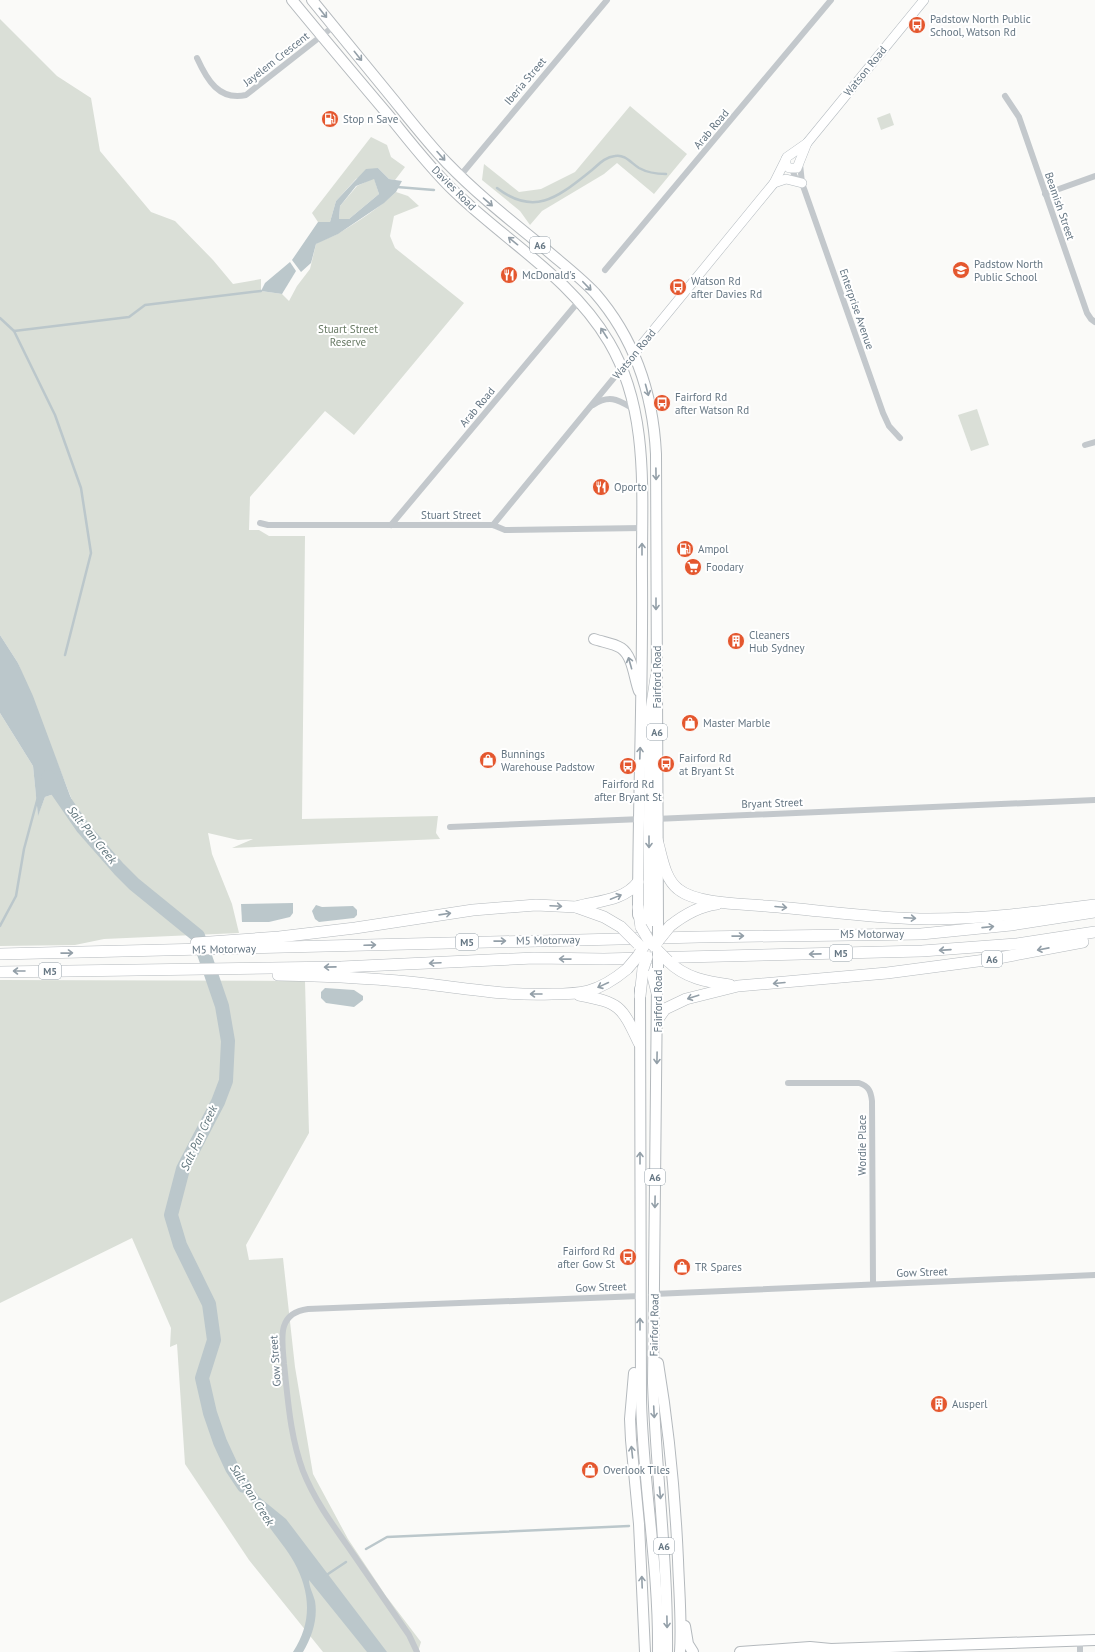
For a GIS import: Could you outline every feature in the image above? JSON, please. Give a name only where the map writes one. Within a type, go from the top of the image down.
[{"type":"highway","name":"Davies Road","points":[[292,0],[442,179],[472,208],[540,263],[579,301],[609,342],[622,368]]},
{"type":"highway","name":"Davies Road","points":[[312,0],[421,134],[460,176],[486,200],[584,282],[604,304],[615,320],[634,354]]},
{"type":"highway","name":"Watson Road","points":[[622,368],[634,354]]},
{"type":"highway","name":"Fairford Road","points":[[634,354],[649,399],[655,436],[656,677]]},
{"type":"highway","name":"Fairford Road","points":[[622,368],[635,409],[640,450],[642,528],[642,696],[648,819],[638,882],[638,907]]},
{"type":"highway","points":[[594,639],[621,648],[628,655],[635,680],[642,696]]},
{"type":"highway","points":[[648,948],[646,927],[650,717],[656,677]]},
{"type":"highway","name":"Fairford Road","points":[[646,927],[657,840],[648,819]]},
{"type":"highway","points":[[657,840],[667,876],[677,889],[689,896],[728,903],[929,919],[1012,914],[1095,905]]},
{"type":"highway","name":"A6","points":[[279,943],[355,928],[473,910],[536,906],[576,907],[613,899],[631,890],[638,882]]},
{"type":"highway","points":[[648,948],[679,919],[696,910],[714,904],[728,903]]},
{"type":"highway","name":"A6","points":[[576,907],[604,917],[621,927],[676,968],[692,977],[706,982],[738,986]]},
{"type":"highway","name":"A6","points":[[638,907],[646,927]]},
{"type":"highway","name":"M5 Motorway","points":[[279,943],[921,934],[1011,925],[1095,912]]},
{"type":"highway","name":"M5 Motorway","points":[[0,972],[280,971],[534,958],[604,959],[922,951],[1016,944],[1095,932]]},
{"type":"highway","name":"A6","points":[[658,1019],[665,1009],[686,999],[738,986],[887,974],[993,959],[1095,939]]},
{"type":"highway","name":"M5","points":[[0,954],[90,953],[279,943]]},
{"type":"highway","name":"A6","points":[[648,948],[644,969],[657,993]]},
{"type":"highway","name":"M5","points":[[574,994],[599,988],[614,979],[644,969],[648,948]]},
{"type":"highway","points":[[640,996],[644,969]]},
{"type":"highway","name":"M5","points":[[280,971],[397,981],[515,994],[574,994],[605,1000],[618,1008],[626,1017],[638,1043]]},
{"type":"highway","name":"Fairford Road","points":[[657,993],[658,1019],[653,1383],[664,1546],[668,1652]]},
{"type":"highway","name":"Fairford Road","points":[[640,996],[638,1043],[640,1363],[643,1441],[657,1585],[658,1652]]},
{"type":"highway","points":[[653,1335],[666,1416],[674,1493],[680,1606],[680,1652]]},
{"type":"highway","name":"A6","points":[[640,1363],[634,1372],[630,1419],[630,1440],[639,1524],[645,1652]]},
{"type":"highway","points":[[680,1606],[688,1644],[693,1652]]},
{"type":"highway","name":"A6","points":[[639,1652],[643,1621]]},
{"type":"highway","points":[[740,1652],[810,1647],[843,1650],[961,1648],[1095,1640]]},
{"type":"highway","points":[[820,1652],[831,1649]]},
{"type":"main road","name":"Watson Road","points":[[774,183],[795,166],[807,143],[924,0]]},
{"type":"main road","name":"Watson Road","points":[[634,354],[774,183],[788,158],[807,143]]},
{"type":"main road","points":[[797,156],[795,166],[786,164],[788,158],[797,156]]},
{"type":"main road","points":[[774,183],[786,179],[802,183]]},
{"type":"street","name":"Iberia Street","points":[[460,176],[607,0]]},
{"type":"street","name":"Arab Road","points":[[605,270],[831,0]]},
{"type":"street","name":"Jayelem Crescent","points":[[197,58],[203,72],[216,88],[230,96],[238,97],[246,95],[254,90],[334,26]]},
{"type":"street","name":"Beamish Street","points":[[1005,96],[1019,117],[1087,313],[1095,322]]},
{"type":"street","name":"Enterprise Avenue","points":[[795,166],[883,414],[889,426],[900,438]]},
{"type":"street","points":[[1045,194],[1095,176]]},
{"type":"street","name":"Arab Road","points":[[391,525],[579,301]]},
{"type":"street","name":"Watson Road","points":[[493,525],[622,368]]},
{"type":"street","points":[[589,408],[600,401],[615,399],[635,409]]},
{"type":"street","points":[[1085,445],[1095,442]]},
{"type":"street","name":"Stuart Street","points":[[260,523],[268,526],[493,525],[505,530],[642,528]]},
{"type":"street","name":"Bryant Street","points":[[450,827],[1095,800]]},
{"type":"street","name":"Wordie Place","points":[[788,1083],[859,1083],[865,1084],[870,1091],[872,1117],[873,1284]]},
{"type":"street","name":"Gow Street","points":[[654,1294],[1095,1275]]},
{"type":"street","name":"Gow Street","points":[[418,1652],[409,1635],[323,1510],[303,1471],[294,1444],[290,1418],[282,1342],[283,1327],[286,1321],[295,1312],[308,1309],[640,1296]]},
{"type":"street","points":[[1080,1640],[1080,1652]]},
{"type":"green space","name":"Stuart Street Reserve","points":[[0,19],[57,76],[91,98],[100,151],[151,212],[175,221],[213,260],[233,284],[261,279],[261,291],[282,294],[289,301],[297,286],[310,269],[316,244],[354,224],[376,209],[396,192],[408,196],[419,206],[394,216],[390,236],[395,248],[464,303],[354,435],[325,411],[250,497],[249,530],[259,530],[269,536],[305,536],[302,819],[438,816],[436,833],[440,839],[232,848],[253,839],[238,840],[208,833],[212,854],[232,904],[239,933],[104,939],[75,945],[0,946],[0,713],[33,766],[38,815],[45,797],[60,792],[72,800],[18,663],[0,635]]},
{"type":"green space","points":[[630,106],[687,154],[654,194],[617,163],[604,174],[542,211],[530,225],[520,211],[482,180],[484,164],[519,192],[541,189],[575,172]]},
{"type":"green space","points":[[890,113],[894,125],[881,130],[877,118]]},
{"type":"green space","points":[[371,137],[387,145],[391,157],[405,167],[395,180],[389,179],[378,168],[356,179],[336,201],[330,222],[318,222],[312,213]]},
{"type":"green space","points":[[374,178],[379,194],[349,219],[339,219],[340,206],[357,186]]},
{"type":"green space","points":[[977,409],[989,445],[971,451],[958,415]]},
{"type":"green space","points":[[0,980],[305,981],[309,1133],[246,1245],[249,1260],[283,1258],[295,1367],[313,1474],[348,1539],[386,1596],[421,1642],[418,1652],[323,1652],[249,1560],[185,1464],[177,1344],[170,1347],[171,1328],[132,1238],[0,1303]]},
{"type":"water","points":[[378,168],[389,179],[402,181],[396,192],[384,203],[338,234],[316,244],[311,263],[301,272],[292,260],[318,222],[330,222],[336,201],[366,169]],"holes":[[[374,179],[379,194],[349,219],[339,219],[340,206],[356,186]]]},
{"type":"water","points":[[290,262],[296,271],[282,294],[261,291],[265,283]]},
{"type":"water","points":[[0,635],[18,663],[33,696],[72,801],[60,792],[45,797],[38,816],[33,766],[0,713]]},
{"type":"water","points":[[293,903],[293,913],[290,917],[269,922],[242,922],[241,904]]},
{"type":"water","points":[[316,905],[322,907],[353,906],[357,910],[357,915],[354,918],[319,922],[315,919],[312,911]]},
{"type":"water","points":[[325,988],[354,990],[363,996],[363,1000],[354,1007],[326,1003],[321,998],[321,992]]},
{"type":"water","points":[[239,1468],[259,1497],[286,1519],[387,1652],[367,1652],[309,1580],[316,1608],[314,1628],[303,1652],[293,1652],[304,1630],[306,1619],[307,1608],[304,1585],[291,1557],[232,1471]]},
{"type":"waterway","points":[[497,188],[511,197],[524,201],[536,202],[547,200],[569,188],[605,159],[615,156],[622,156],[646,171],[666,174]]},
{"type":"waterway","points":[[397,187],[434,190]]},
{"type":"waterway","points":[[14,331],[129,317],[145,305],[261,291]]},
{"type":"waterway","points":[[0,318],[14,331],[55,415],[81,488],[91,553],[65,655]]},
{"type":"waterway","name":"Salt Pan Creek","points":[[48,777],[83,828],[119,869],[134,884],[198,936],[222,1006],[228,1041],[226,1081],[218,1102],[183,1169],[171,1215],[180,1245],[209,1304],[214,1340],[202,1378],[210,1413],[220,1442],[232,1468],[244,1486]]},
{"type":"waterway","points":[[0,926],[16,896],[24,849],[38,797]]},
{"type":"waterway","points":[[366,1549],[387,1537],[629,1526]]},
{"type":"waterway","points":[[325,1576],[346,1562]]},
{"type":"place","name":"Padstow North Public School, Watson Rd","points":[[917,25]]},
{"type":"place","name":"Stop n Save","points":[[330,119]]},
{"type":"place","name":"Padstow North Public School","points":[[961,270]]},
{"type":"place","name":"McDonald's","points":[[509,275]]},
{"type":"place","name":"Watson Rd after Davies Rd","points":[[678,287]]},
{"type":"place","name":"Fairford Rd after Watson Rd","points":[[662,403]]},
{"type":"place","name":"Oporto","points":[[601,487]]},
{"type":"place","name":"Ampol","points":[[685,549]]},
{"type":"place","name":"Foodary","points":[[693,567]]},
{"type":"place","name":"Cleaners Hub Sydney","points":[[736,641]]},
{"type":"place","name":"Master Marble","points":[[690,723]]},
{"type":"place","name":"Bunnings Warehouse Padstow","points":[[488,760]]},
{"type":"place","name":"Fairford Rd at Bryant St","points":[[666,764]]},
{"type":"place","name":"Fairford Rd after Bryant St","points":[[628,766]]},
{"type":"place","name":"Fairford Rd after Gow St","points":[[628,1257]]},
{"type":"place","name":"TR Spares","points":[[682,1267]]},
{"type":"place","name":"Ausperl","points":[[939,1404]]},
{"type":"place","name":"Overlook Tiles","points":[[590,1470]]}]
